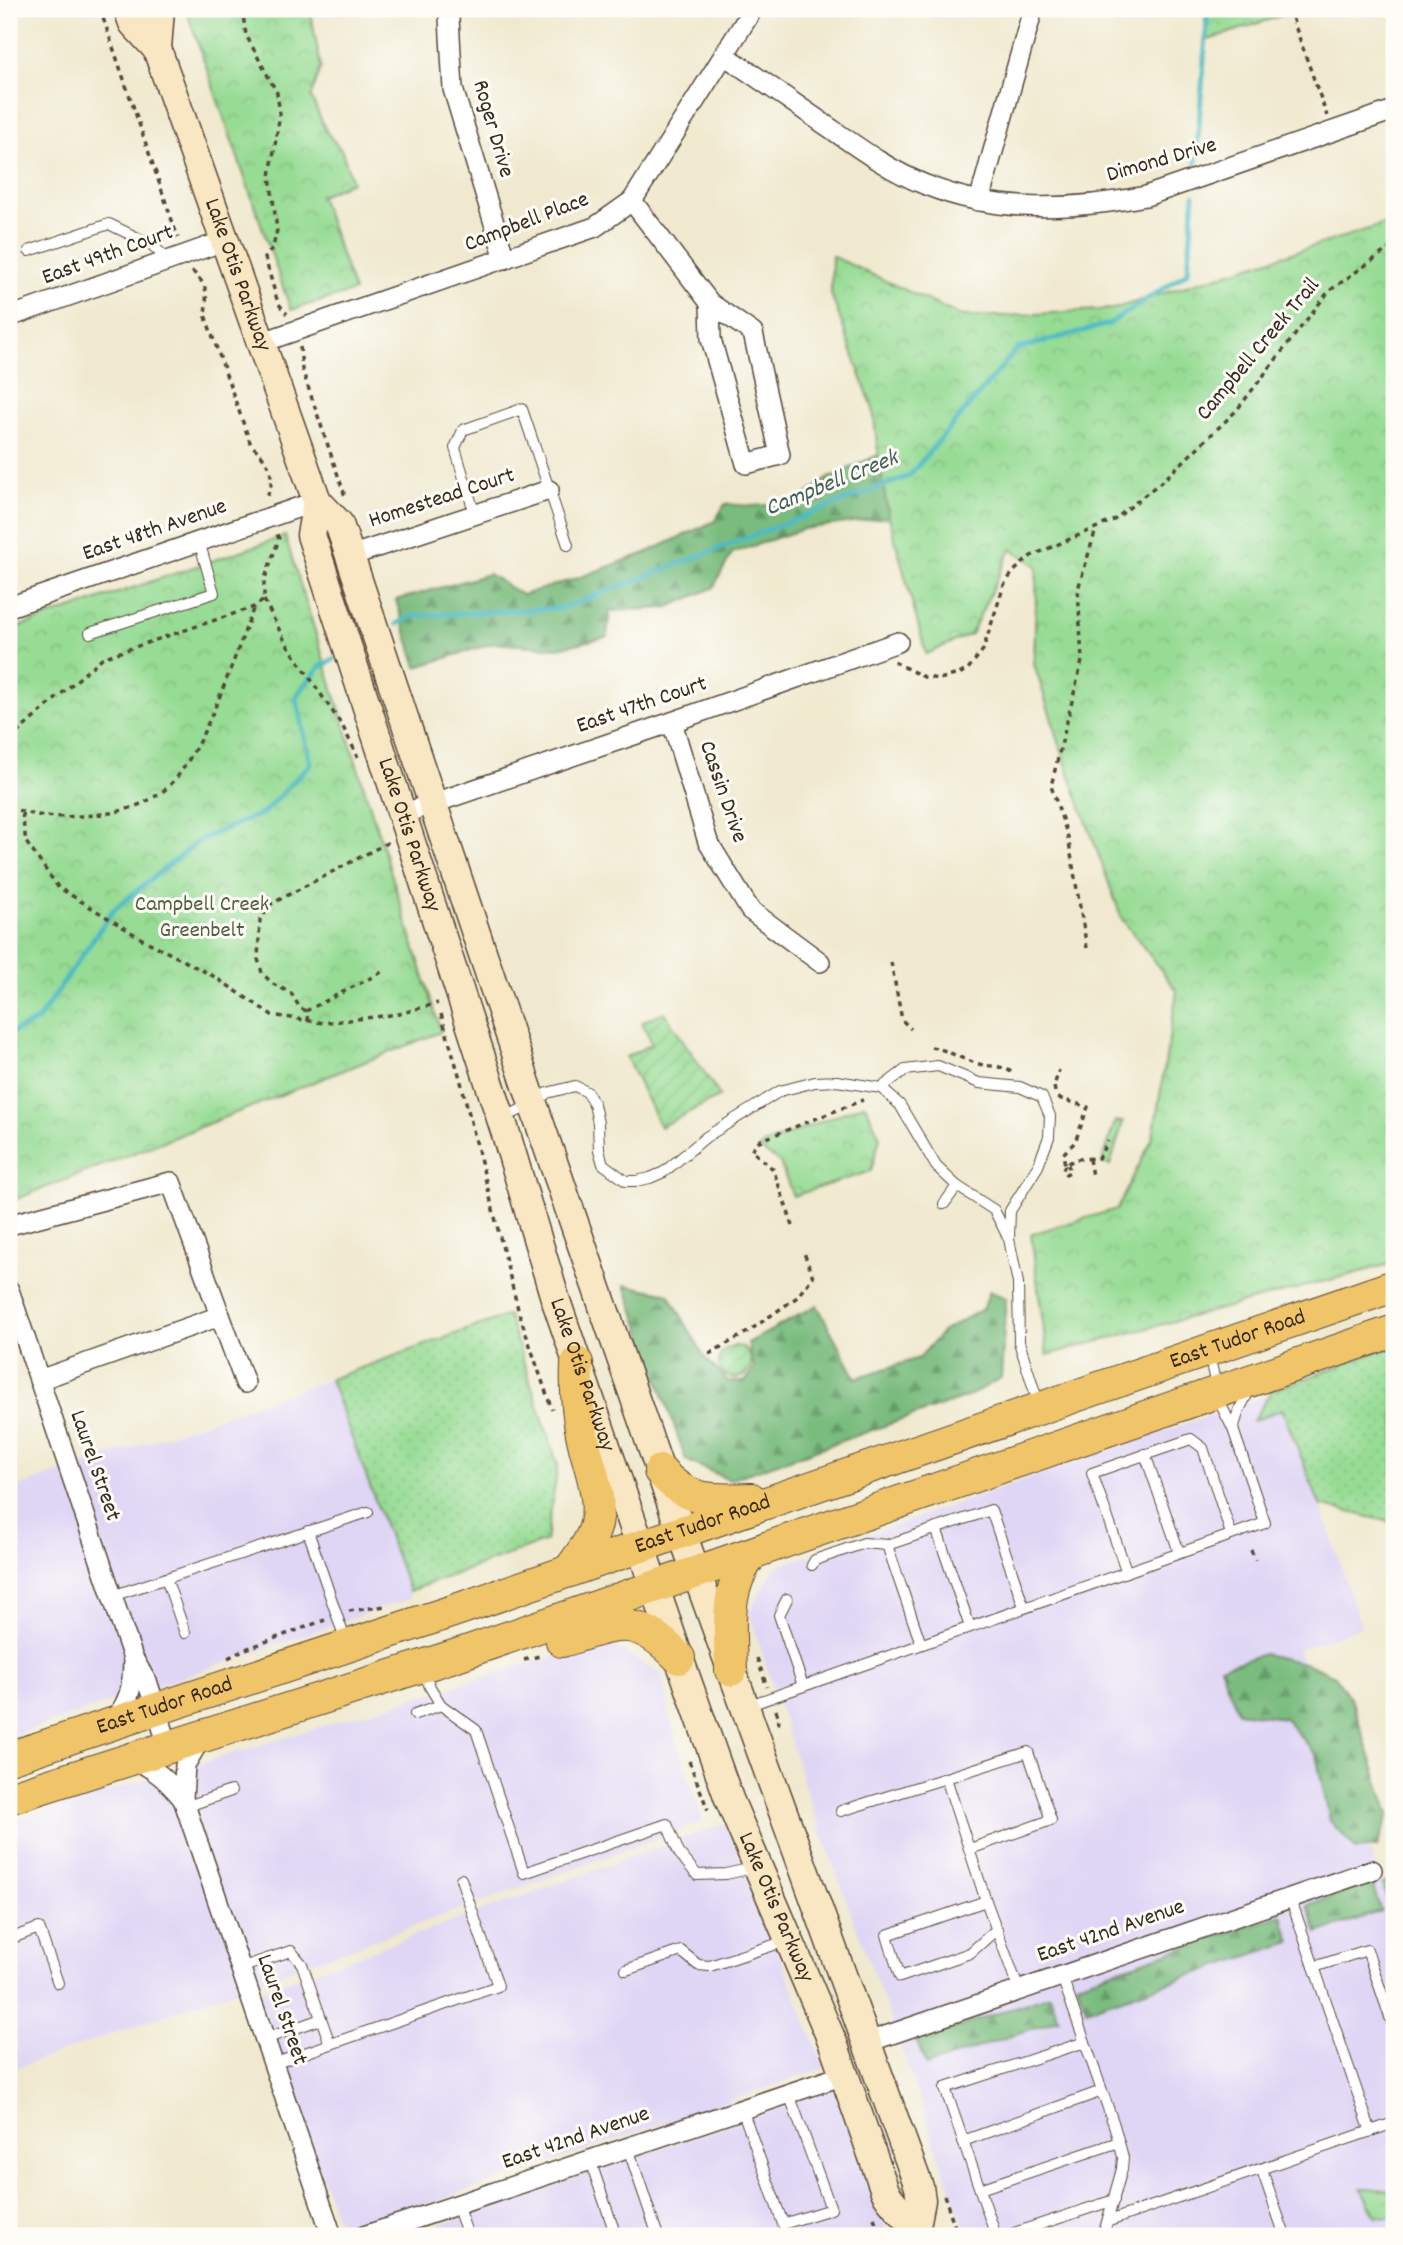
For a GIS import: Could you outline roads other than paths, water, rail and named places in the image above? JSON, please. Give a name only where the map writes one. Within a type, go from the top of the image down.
[{"type":"main road","name":"Lake Otis Parkway","points":[[128,9],[133,23],[157,48]]},
{"type":"main road","name":"Lake Otis Parkway","points":[[160,9],[157,48],[260,343],[317,501],[339,524],[533,1104],[660,1471],[867,2042],[930,2187],[921,2200],[915,2233]]},
{"type":"main road","name":"Lake Otis Parkway","points":[[317,501],[311,535],[356,676],[398,827],[502,1119],[577,1363],[726,1791],[794,1948],[888,2197],[915,2233]]},
{"type":"main road","name":"East Tudor Road","points":[[9,1758],[784,1498],[1394,1286]]},
{"type":"main road","name":"East Tudor Road","points":[[9,1798],[422,1667],[1394,1331]]},
{"type":"main road","points":[[569,1571],[590,1540],[598,1513],[579,1414],[577,1363]]},
{"type":"main road","points":[[660,1471],[679,1489],[699,1497],[784,1498]]},
{"type":"main road","points":[[731,1670],[729,1612],[732,1591],[739,1573],[751,1555]]},
{"type":"main road","points":[[457,1655],[534,1648],[623,1625],[647,1630],[679,1658]]},
{"type":"main road","points":[[794,1948],[822,1982],[845,2032],[854,2040],[867,2042]]},
{"type":"main road","points":[[844,2076],[856,2082],[872,2101],[895,2159],[930,2187]]},
{"type":"street","name":"Roger Drive","points":[[451,9],[449,18],[453,89],[505,259]]},
{"type":"street","name":"Campbell Place","points":[[260,343],[595,227],[632,201],[752,9]]},
{"type":"street","points":[[979,201],[1033,9]]},
{"type":"street","name":"Dimond Drive","points":[[724,55],[870,155],[924,185],[979,201],[1037,208],[1105,204],[1146,196],[1394,110]]},
{"type":"street","points":[[632,201],[710,303],[753,333],[780,455],[746,464],[711,339],[710,303]]},
{"type":"street","name":"East 49th Court","points":[[9,317],[224,240]]},
{"type":"street","name":"Homestead Court","points":[[350,556],[549,490]]},
{"type":"street","name":"East 48th Avenue","points":[[9,607],[317,501]]},
{"type":"street","name":"East 47th Court","points":[[398,827],[434,803],[898,642]]},
{"type":"street","name":"Cassin Drive","points":[[672,722],[708,842],[722,865],[750,910],[820,962]]},
{"type":"street","points":[[9,1225],[171,1182],[245,1383]]},
{"type":"street","name":"Laurel Street","points":[[9,1290],[133,1658],[148,1684],[169,1748]]},
{"type":"street","points":[[39,1380],[220,1316]]},
{"type":"street","name":"Laurel Street","points":[[111,1725],[124,1708],[131,1692],[133,1658]]},
{"type":"street","name":"Laurel Street","points":[[201,1738],[185,1765],[184,1803],[332,2236]]},
{"type":"street","name":"Laurel Street","points":[[132,1759],[148,1765],[162,1776],[184,1803]]},
{"type":"street","name":"East 42nd Avenue","points":[[867,2042],[1061,1974],[1372,1871]]},
{"type":"street","name":"East 42nd Avenue","points":[[364,2236],[844,2076]]},
{"type":"lane","points":[[29,251],[110,224],[152,245],[168,260]]},
{"type":"lane","points":[[475,514],[455,447],[464,430],[522,409],[568,545]]},
{"type":"lane","points":[[90,633],[214,593],[199,541]]},
{"type":"lane","points":[[883,1090],[905,1070],[937,1066],[979,1083],[1020,1087],[1042,1097],[1050,1116],[1049,1137],[1038,1166],[1010,1211],[1009,1239],[1018,1283],[1019,1342],[1041,1409]]},
{"type":"lane","points":[[502,1119],[533,1104],[547,1093],[575,1087],[587,1092],[594,1104],[603,1164],[626,1181],[636,1181],[664,1172],[706,1136],[780,1091],[837,1081],[883,1090],[900,1105],[936,1166],[957,1186],[993,1210],[1009,1239]]},
{"type":"lane","points":[[944,1204],[957,1186]]},
{"type":"lane","points":[[744,1706],[1265,1523],[1233,1429],[1218,1394],[1208,1351]]},
{"type":"lane","points":[[1233,1429],[1239,1410],[1255,1381]]},
{"type":"lane","points":[[1126,1570],[1092,1473],[1145,1454],[1191,1439],[1203,1448],[1231,1534]]},
{"type":"lane","points":[[1145,1454],[1178,1552]]},
{"type":"lane","points":[[812,1565],[815,1560],[864,1543],[887,1545],[991,1510],[1024,1607]]},
{"type":"lane","points":[[112,1596],[368,1512]]},
{"type":"lane","points":[[936,1528],[970,1627]]},
{"type":"lane","points":[[308,1531],[347,1646]]},
{"type":"lane","points":[[887,1545],[921,1644]]},
{"type":"lane","points":[[166,1578],[185,1633]]},
{"type":"lane","points":[[787,1599],[779,1615],[803,1686]]},
{"type":"lane","points":[[422,1667],[430,1687],[442,1705],[476,1730],[524,1872],[667,1824],[679,1853],[697,1874],[726,1874],[758,1866]]},
{"type":"lane","points":[[415,1714],[442,1705]]},
{"type":"lane","points":[[841,1811],[1028,1752],[1051,1820],[970,1849]]},
{"type":"lane","points":[[946,1778],[986,1901],[1019,1990]]},
{"type":"lane","points":[[184,1803],[231,1791]]},
{"type":"lane","points":[[273,2064],[498,1986],[461,1880]]},
{"type":"lane","points":[[1290,1897],[1371,2132]]},
{"type":"lane","points":[[986,1901],[887,1935],[900,1977],[970,1952],[997,1929]]},
{"type":"lane","points":[[9,1939],[38,1928],[58,1983]]},
{"type":"lane","points":[[626,1969],[681,1951],[698,1965],[710,1966],[794,1948]]},
{"type":"lane","points":[[1314,1967],[1367,1950],[1394,2029]]},
{"type":"lane","points":[[240,1968],[291,1951],[302,1964],[330,2045]]},
{"type":"lane","points":[[1061,1974],[1123,2157],[1109,2221],[1103,2236]]},
{"type":"lane","points":[[265,2039],[321,2019]]},
{"type":"lane","points":[[996,2236],[945,2088],[1085,2042]]},
{"type":"lane","points":[[964,2141],[1102,2091]]},
{"type":"lane","points":[[742,2109],[783,2224],[831,2209],[789,2094]]},
{"type":"lane","points":[[1109,2221],[1394,2123]]},
{"type":"lane","points":[[980,2189],[1119,2143]]},
{"type":"lane","points":[[628,2148],[658,2236]]},
{"type":"lane","points":[[590,2161],[616,2236]]},
{"type":"lane","points":[[1262,2170],[1285,2236]]},
{"type":"lane","points":[[1005,2236],[1114,2200]]},
{"type":"lane","points":[[457,2205],[468,2236]]},
{"type":"waterway","name":"Campbell Creek","points":[[1196,163],[1208,9]]},
{"type":"waterway","name":"Campbell Creek","points":[[397,624],[412,616],[563,608],[909,476],[1017,349],[1109,324],[1188,272],[1194,195]]},
{"type":"waterway","name":"Campbell Creek","points":[[9,1034],[38,1020],[113,910],[201,839],[263,813],[310,764],[296,696],[320,667],[334,659]]},
{"type":"park label","name":"Campbell Creek Greenbelt","points":[[202,918]]}]
